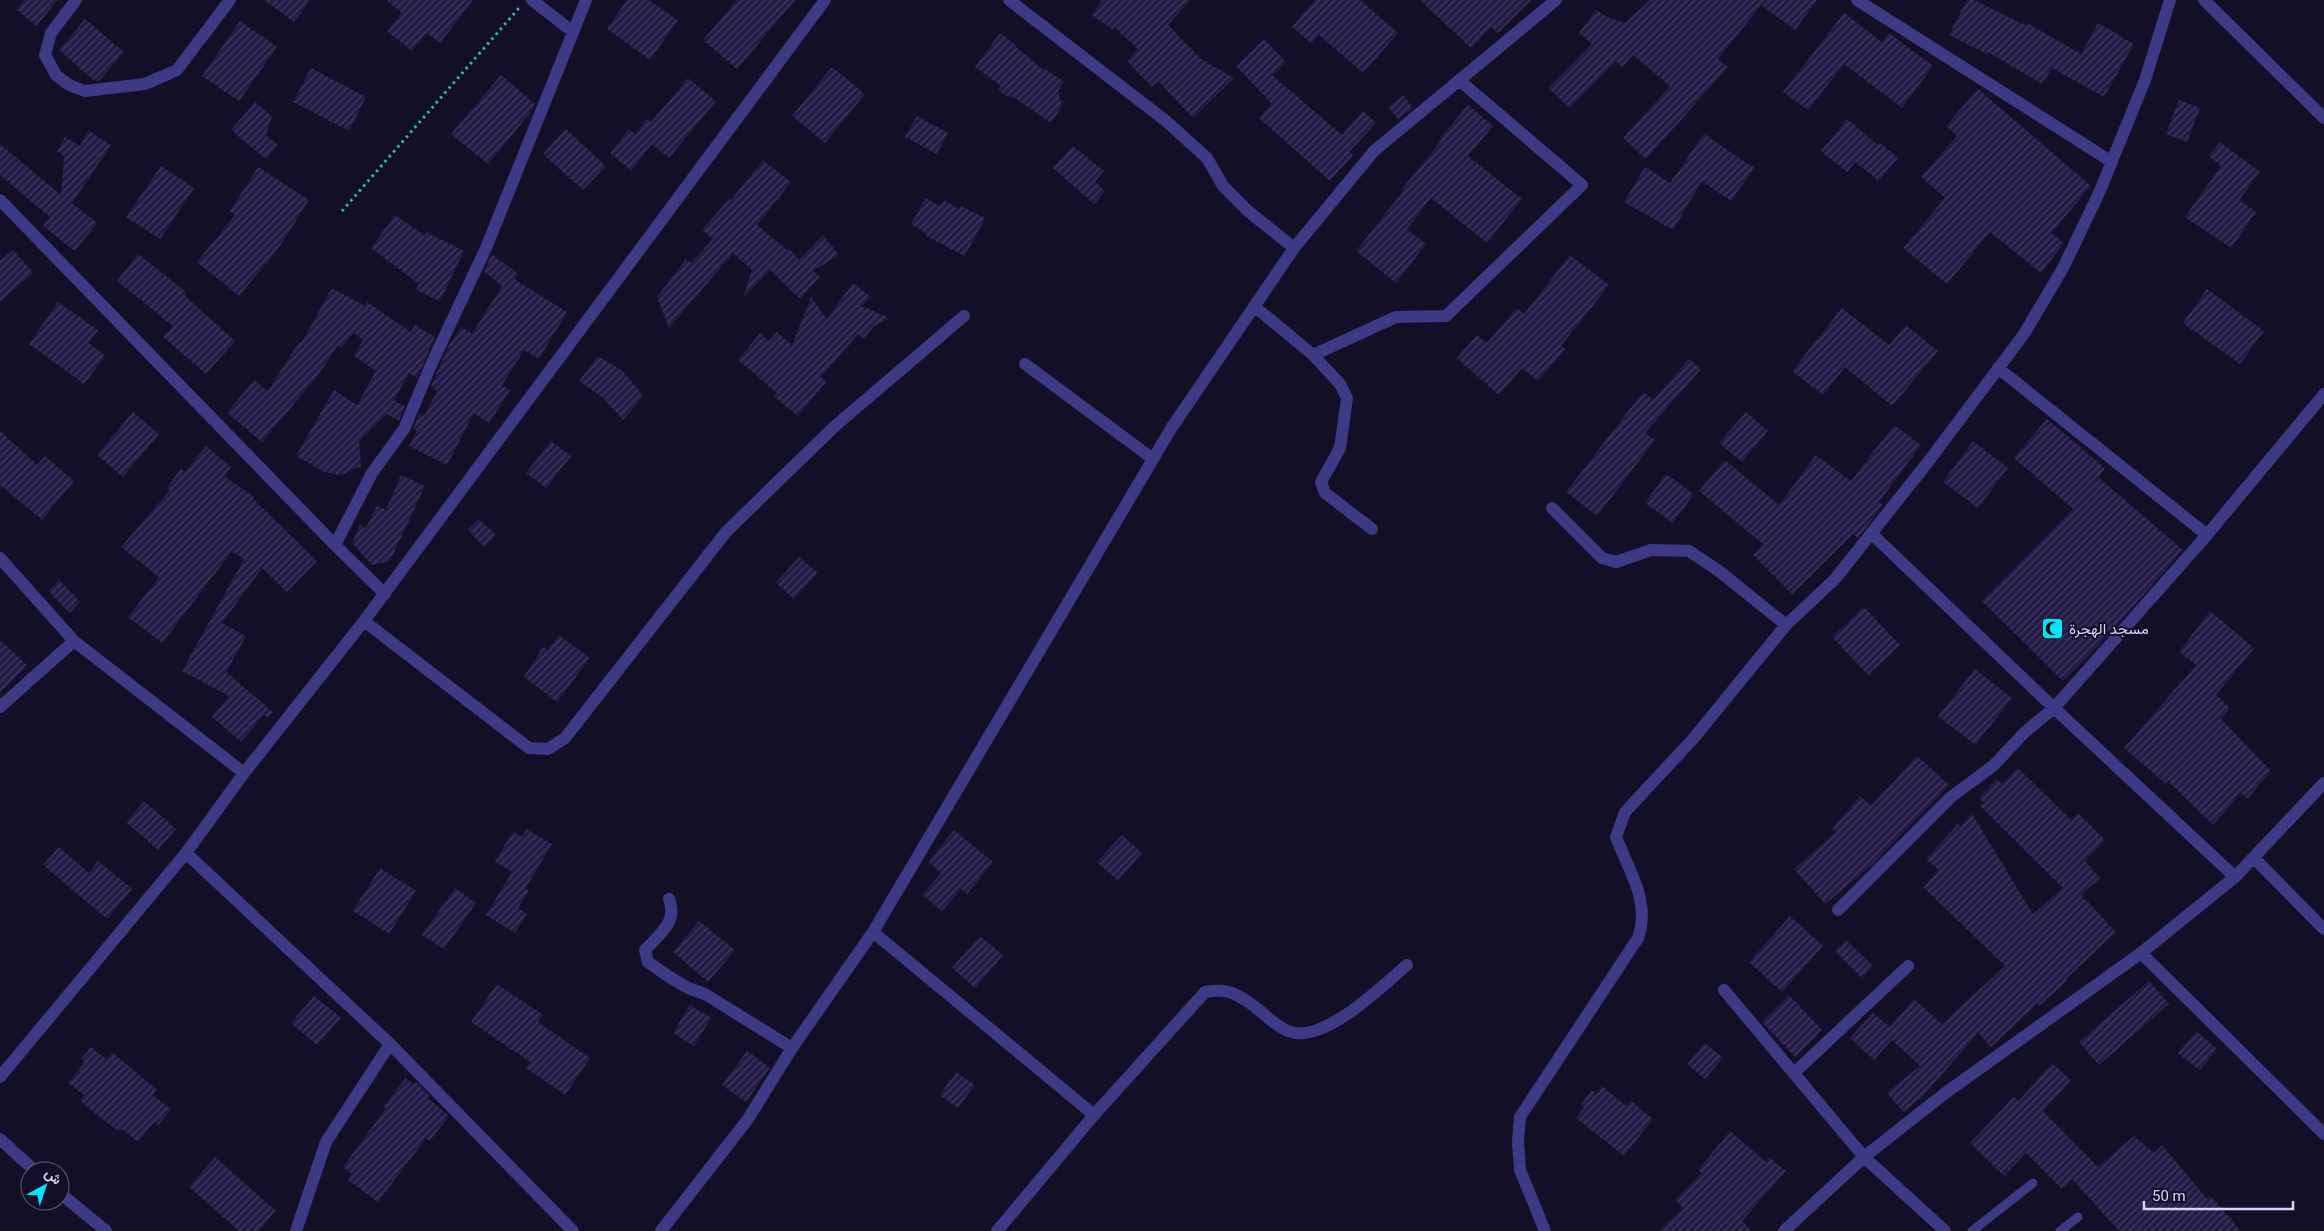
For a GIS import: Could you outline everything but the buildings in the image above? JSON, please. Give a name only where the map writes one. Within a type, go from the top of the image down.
[{"type":"street","points":[[76,0],[51,33],[45,55],[56,75],[69,85],[85,91],[145,84],[177,70],[230,0]]},
{"type":"street","points":[[532,0],[573,32]]},
{"type":"street","points":[[335,545],[372,473],[404,429],[431,365],[486,248],[586,0]]},
{"type":"street","points":[[0,1078],[186,852],[244,773],[385,594],[825,0]]},
{"type":"street","points":[[1009,0],[1166,121],[1207,158],[1223,186],[1248,211],[1294,248]]},
{"type":"street","points":[[661,1231],[748,1119],[792,1048],[873,932],[1172,427],[1294,248],[1374,151],[1556,0]]},
{"type":"street","points":[[1858,0],[2112,162]]},
{"type":"street","points":[[1545,1231],[1520,1170],[1518,1141],[1520,1117],[1638,938],[1643,923],[1643,908],[1616,837],[1625,812],[1693,739],[1786,625],[1835,579],[1872,534],[2024,334],[2063,268],[2112,162],[2145,80],[2170,0]]},
{"type":"street","points":[[2204,0],[2324,118]]},
{"type":"street","points":[[1313,355],[1396,317],[1446,316],[1582,185],[1459,80]]},
{"type":"street","points":[[0,200],[335,545],[385,594]]},
{"type":"street","points":[[1254,306],[1313,355],[1340,384],[1347,398],[1340,448],[1321,482],[1322,488],[1325,493],[1372,530]]},
{"type":"street","points":[[364,621],[529,748],[548,749],[565,738],[726,532],[835,426],[964,316]]},
{"type":"street","points":[[1025,364],[1153,459]]},
{"type":"street","points":[[1998,368],[2207,535]]},
{"type":"street","points":[[1838,910],[1951,797],[1993,766],[2024,733],[2054,708],[2207,535],[2324,394]]},
{"type":"street","points":[[1552,508],[1602,558],[1616,562],[1651,550],[1689,551],[1719,570],[1786,625]]},
{"type":"street","points":[[1872,534],[2235,877]]},
{"type":"street","points":[[0,558],[74,641],[244,773]]},
{"type":"street","points":[[0,708],[74,641]]},
{"type":"street","points":[[1784,1231],[1864,1157],[1944,1094],[2141,953],[2235,877],[2324,783]]},
{"type":"street","points":[[186,852],[390,1044],[573,1231]]},
{"type":"street","points":[[2254,858],[2324,930]]},
{"type":"street","points":[[669,899],[672,908],[671,920],[645,950],[648,962],[688,988],[706,994],[792,1048]]},
{"type":"street","points":[[873,932],[1094,1115]]},
{"type":"street","points":[[2141,953],[2324,1134]]},
{"type":"street","points":[[996,1231],[1094,1115],[1205,992],[1222,989],[1234,993],[1293,1033],[1305,1033],[1344,1018],[1407,965]]},
{"type":"street","points":[[1794,1073],[1908,966]]},
{"type":"street","points":[[1724,990],[1864,1157],[1945,1231]]},
{"type":"street","points":[[296,1231],[326,1142],[390,1044]]},
{"type":"street","points":[[0,1138],[25,1161]]},
{"type":"street","points":[[70,1202],[106,1231]]},
{"type":"lane","points":[[1972,1231],[2033,1183]]},
{"type":"lane","points":[[2060,1231],[2078,1218]]},
{"type":"path","points":[[342,211],[520,7]]},
{"type":"place","name":"مسجد الهجرة","points":[[2053,629]]}]
